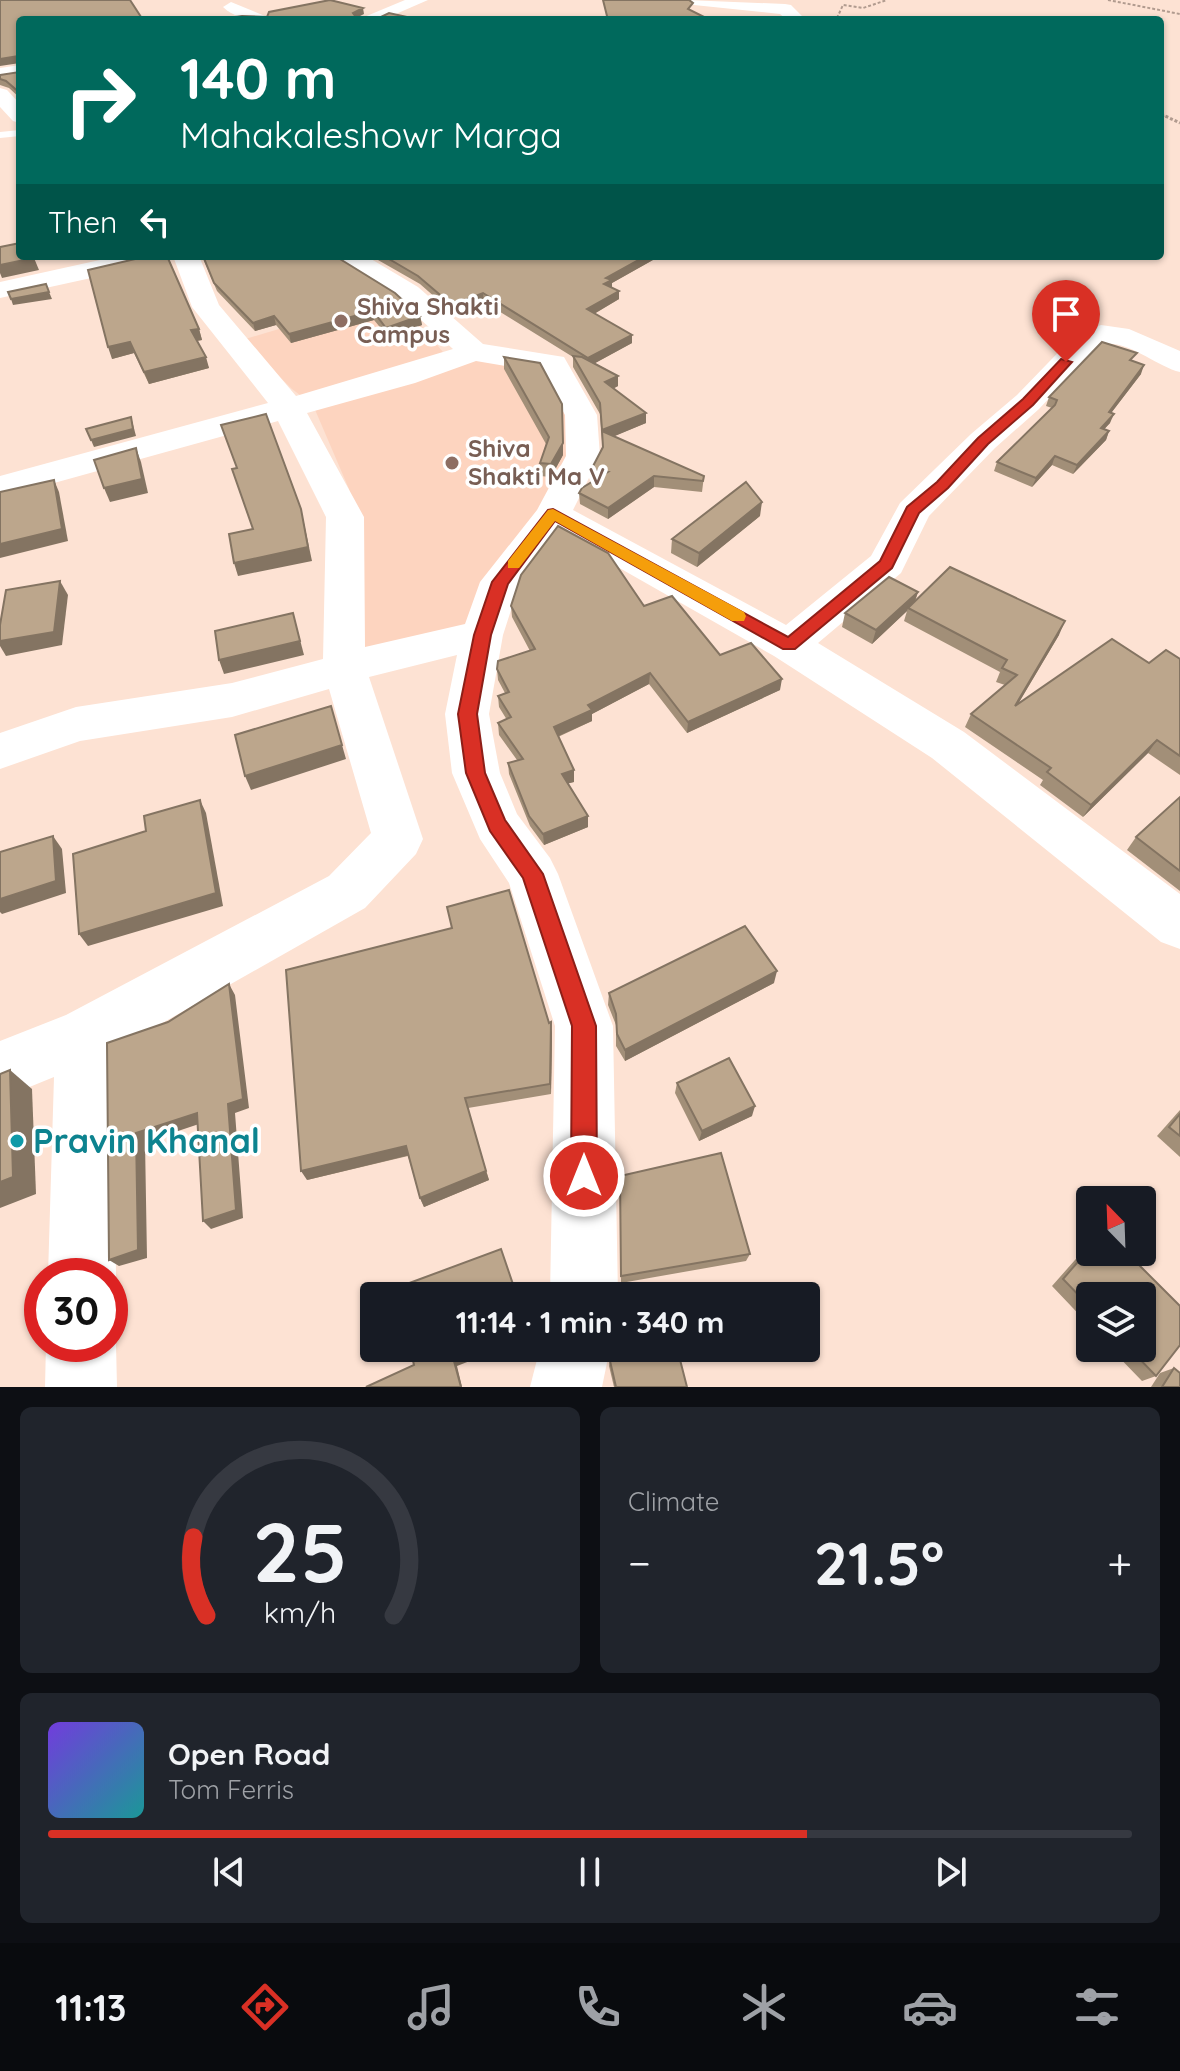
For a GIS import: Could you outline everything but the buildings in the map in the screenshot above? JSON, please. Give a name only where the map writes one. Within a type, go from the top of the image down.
[{"type":"street","points":[[377,16],[420,0]]},
{"type":"street","points":[[694,0],[785,9],[793,16]]},
{"type":"street","points":[[231,7],[250,16]]},
{"type":"street","points":[[0,290],[138,260]]},
{"type":"street","points":[[0,1070],[84,1036],[347,892],[398,839],[344,668],[345,517],[287,406],[206,307],[188,260]]},
{"type":"street","points":[[354,260],[408,293],[474,352]]},
{"type":"street","points":[[789,645],[887,564],[913,511],[983,441],[1028,402],[1087,340],[1101,334],[1129,338],[1180,363]]},
{"type":"street","points":[[0,487],[404,376],[474,352],[553,364],[581,415],[583,456],[553,514],[500,582],[482,635],[467,714],[476,773],[497,825],[532,874],[584,1026],[584,1282]]},
{"type":"street","points":[[553,514],[789,645],[948,745],[1180,925]]},
{"type":"street","points":[[0,751],[76,724],[232,700],[344,668],[482,635]]},
{"type":"street","points":[[82,1258],[84,1036]]},
{"type":"street","points":[[81,1362],[81,1387]]},
{"type":"street","points":[[566,1387],[572,1362]]},
{"type":"path","points":[[838,16],[843,5],[863,8],[887,0]]},
{"type":"path","points":[[1108,0],[1180,14]]},
{"type":"shaded area","name":"Shiva Shakti Ma V","points":[[395,294],[447,357],[541,364],[581,432],[557,489],[464,628],[364,649],[363,545],[349,489],[313,405],[242,340]]},
{"type":"slow traffic","points":[[514,565],[553,514],[738,616]]},
{"type":"place","name":"Shiva Shakti Campus","points":[[341,321]]},
{"type":"place","name":"Shiva Shakti Ma V","points":[[452,463]]},
{"type":"place","name":"Pravin Khanal","points":[[17,1141]]},
{"type":"route","points":[[584,1176],[584,1026],[532,874],[497,825],[476,773],[467,714],[482,635],[500,582],[553,514],[789,645],[887,564],[913,511],[1066,362]]}]
